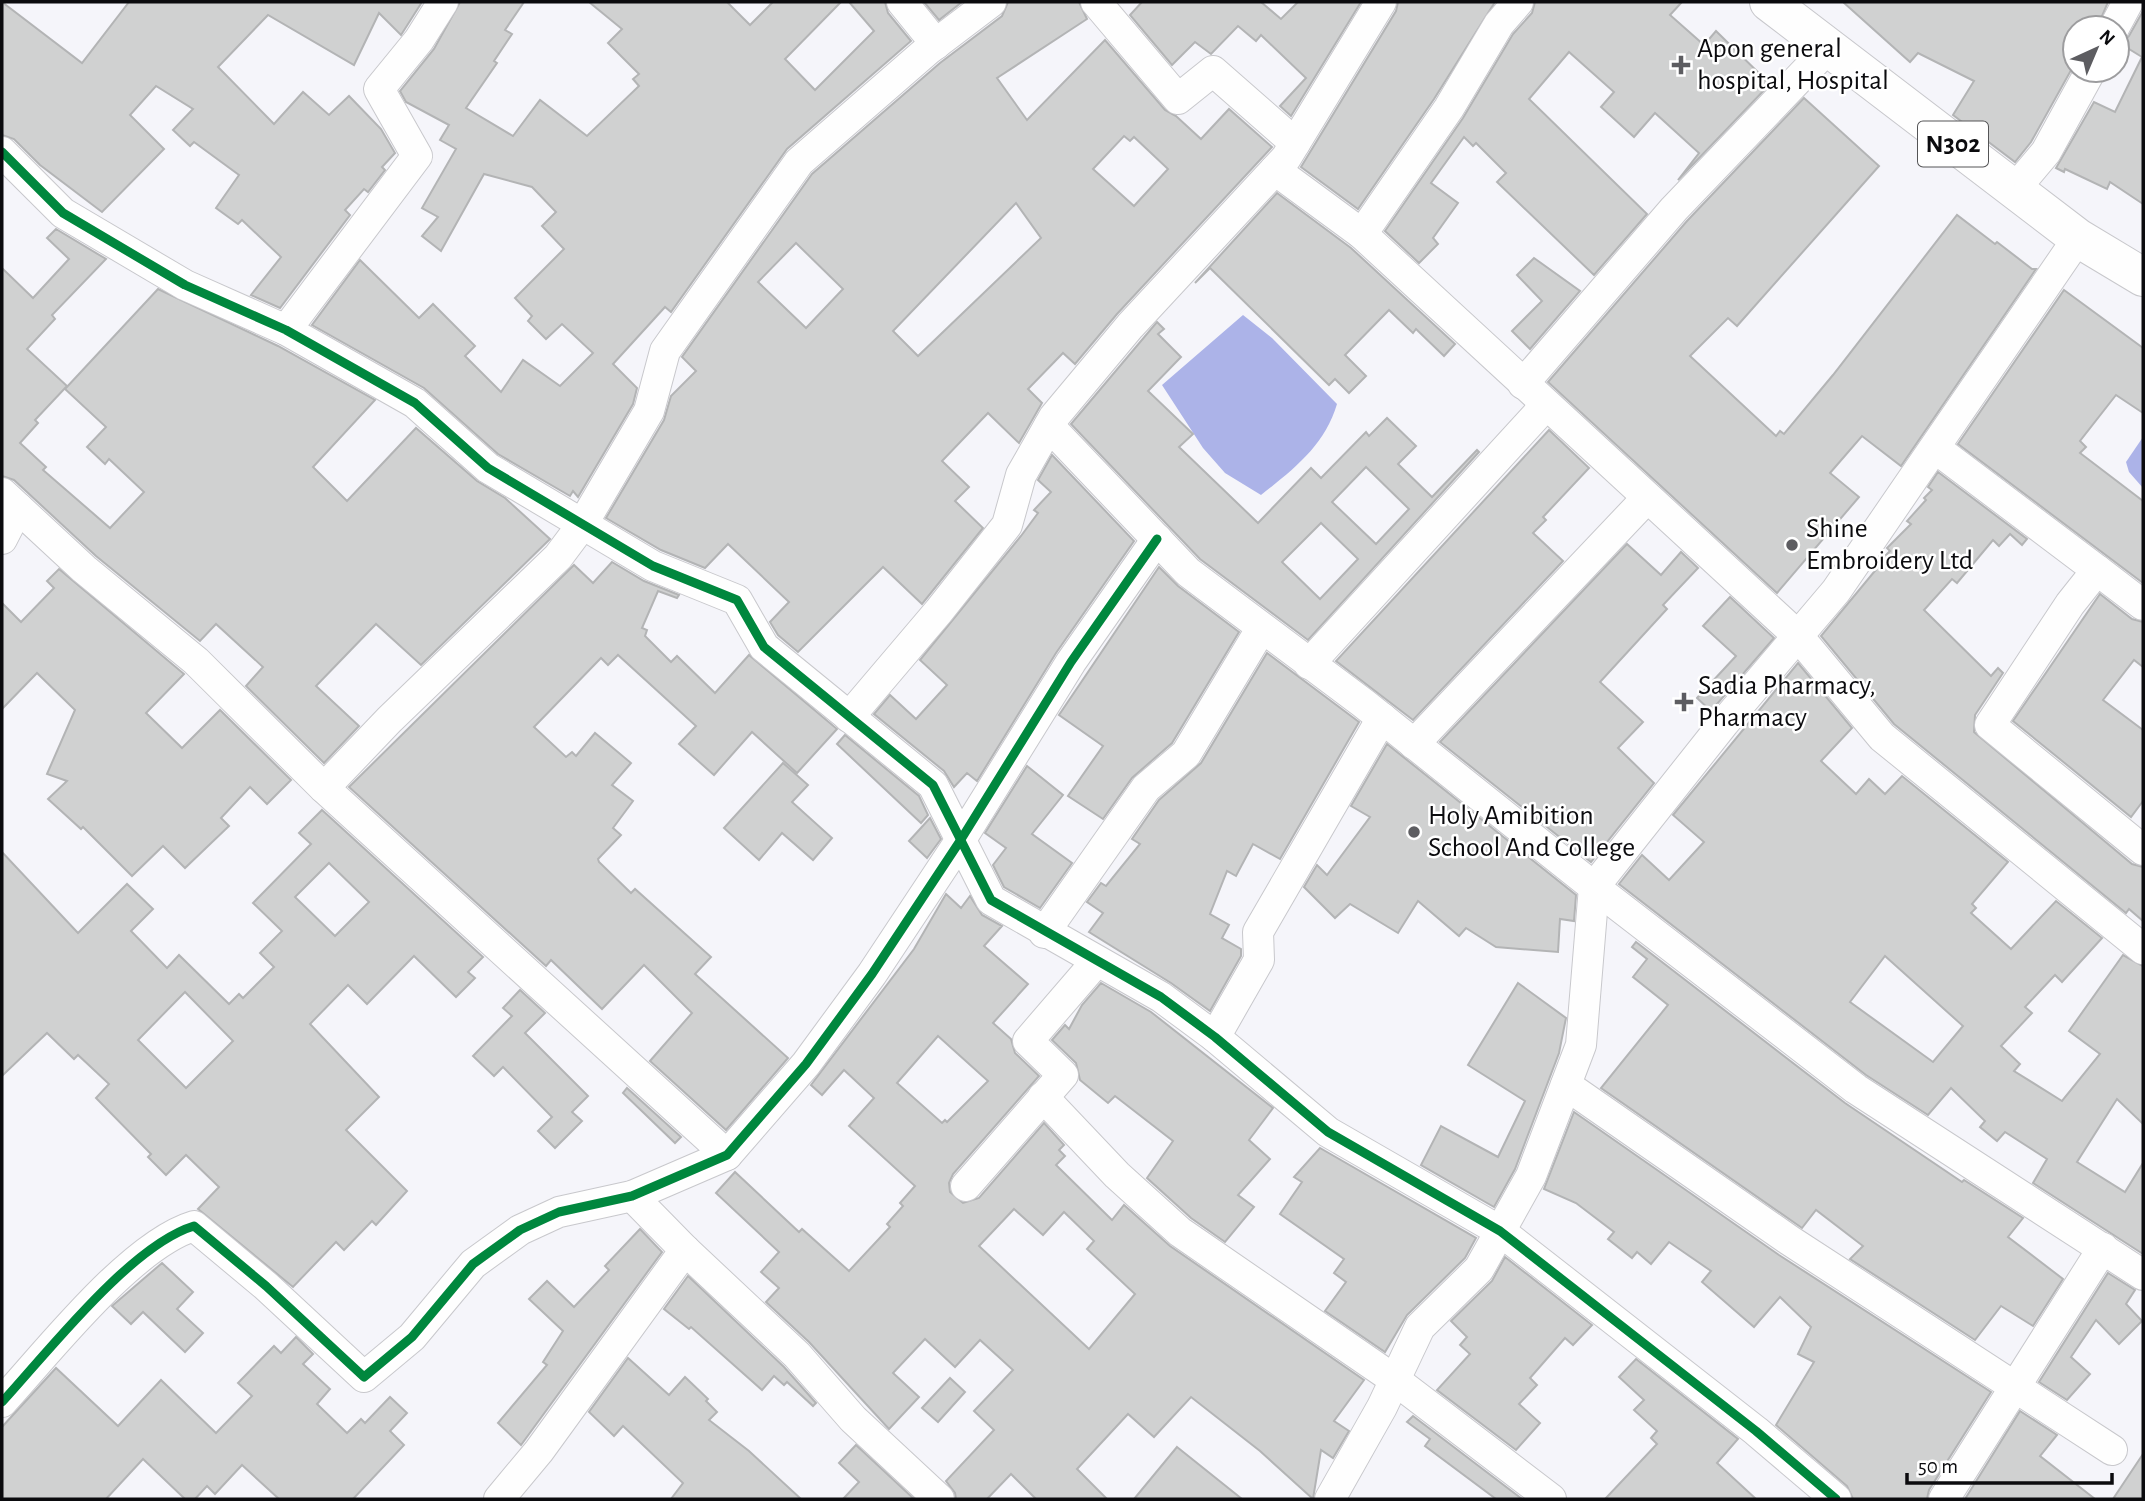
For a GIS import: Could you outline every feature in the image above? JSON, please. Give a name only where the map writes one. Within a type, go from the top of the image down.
[{"type":"highway","name":"N302","points":[[1769,2],[2078,238],[2143,277]]},
{"type":"street","points":[[286,330],[417,156],[379,89],[419,40],[443,2]]},
{"type":"street","points":[[902,2],[936,44]]},
{"type":"street","points":[[324,789],[389,720],[558,557],[583,525],[649,411],[665,351],[799,162],[936,44],[991,2]]},
{"type":"street","points":[[1096,2],[1178,99],[1213,71],[1295,143]]},
{"type":"street","points":[[849,717],[939,611],[1007,525],[1021,475],[1049,426],[1130,326],[1275,170],[1295,143],[1381,2]]},
{"type":"street","points":[[1362,234],[1404,168],[1449,108],[1500,24],[1518,2]]},
{"type":"street","points":[[1523,384],[1674,209],[1828,48]]},
{"type":"street","points":[[2014,190],[2046,152],[2083,84]]},
{"type":"street","points":[[2,152],[62,213],[185,285],[286,330],[415,403],[488,468],[653,566],[737,600],[764,647],[933,785],[992,900],[1044,933],[1161,998],[1214,1037],[1328,1132],[1500,1231],[1756,1431],[1836,1499]]},
{"type":"street","points":[[1275,170],[1362,234],[1798,636],[1882,737],[2143,949]]},
{"type":"street","points":[[1330,1499],[1395,1380],[1420,1327],[1479,1269],[1531,1176],[1581,1045],[1594,887],[1836,591],[2078,238]]},
{"type":"street","points":[[1309,664],[1546,405]]},
{"type":"street","points":[[1049,426],[1188,572],[1261,629],[1382,718],[1594,887],[1856,1089],[2143,1275]]},
{"type":"street","points":[[1935,448],[2143,605]]},
{"type":"street","points":[[1414,744],[1647,498]]},
{"type":"street","points":[[2,539],[10,500]]},
{"type":"street","points":[[10,500],[84,569],[196,661],[324,789],[727,1155]]},
{"type":"street","points":[[2,1402],[124,1271],[172,1233],[194,1226],[266,1286],[364,1377],[412,1338],[473,1264],[520,1230],[559,1212],[632,1196],[727,1155],[820,1044],[872,974],[960,841],[1071,662],[1157,539]]},
{"type":"street","points":[[2097,570],[2070,604],[1990,725],[2143,850]]},
{"type":"street","points":[[1044,933],[1146,788],[1186,754],[1261,629]]},
{"type":"street","points":[[1214,1037],[1259,960],[1258,932],[1382,718]]},
{"type":"street","points":[[966,1186],[1063,1075],[1028,1041],[1096,962]]},
{"type":"street","points":[[1566,1085],[1788,1240],[2112,1450]]},
{"type":"street","points":[[1044,1097],[1117,1175],[1180,1232],[1395,1380],[1551,1499]]},
{"type":"street","points":[[632,1196],[685,1250],[797,1355],[853,1419],[939,1499]]},
{"type":"street","points":[[1944,1499],[2103,1248]]},
{"type":"street","points":[[499,1499],[539,1451],[685,1250]]},
{"type":"water","points":[[1243,315],[1272,338],[1337,404],[1325,432],[1307,455],[1261,495],[1225,473],[1203,448],[1162,385]]},
{"type":"water","points":[[2143,437],[2143,488],[2129,472],[2126,462]]},
{"type":"building","points":[[2,2],[82,63],[129,2],[422,2],[401,35],[379,13],[354,65],[268,15],[218,67],[274,124],[303,92],[329,115],[349,96],[381,129],[395,153],[382,167],[385,170],[368,192],[364,189],[345,210],[350,215],[280,308],[251,295],[281,257],[242,220],[238,224],[216,208],[239,175],[194,142],[190,146],[173,130],[193,109],[156,86],[130,115],[164,149],[102,212],[40,165],[14,139],[2,135]]},
{"type":"building","points":[[460,2],[524,2],[505,30],[512,34],[494,61],[497,63],[466,108],[513,136],[540,100],[587,136],[639,86],[633,79],[639,74],[608,43],[622,29],[589,2],[727,2],[750,25],[773,2],[841,2],[785,59],[815,90],[874,31],[849,2],[885,2],[888,13],[911,41],[787,149],[671,312],[665,307],[613,364],[637,388],[633,404],[578,497],[573,491],[570,496],[498,454],[424,388],[312,325],[360,260],[419,318],[433,304],[475,346],[465,356],[501,392],[523,360],[560,386],[593,353],[562,324],[546,339],[528,321],[532,316],[515,298],[564,249],[542,226],[556,212],[532,187],[484,174],[441,251],[422,236],[438,217],[422,208],[456,149],[440,140],[449,125],[406,102],[400,91],[434,49]]},
{"type":"building","points":[[924,2],[962,2],[939,20]]},
{"type":"building","points":[[1008,2],[1079,2],[1087,19],[997,78],[1027,120],[1105,40],[1165,110],[1176,116],[1201,139],[1229,109],[1272,147],[1117,314],[1075,364],[1063,353],[1028,389],[1042,403],[1019,443],[988,413],[942,461],[969,487],[955,501],[983,528],[922,604],[883,567],[798,652],[778,635],[770,622],[789,602],[728,544],[705,568],[661,550],[606,518],[664,420],[671,396],[696,371],[682,357],[812,174],[940,63],[1002,16]],"holes":[[[1124,136],[1130,141],[1134,137],[1168,169],[1134,206],[1093,169]],[[1016,203],[1041,238],[918,356],[893,331]],[[796,243],[843,289],[806,328],[758,282]]]},
{"type":"building","points":[[1142,2],[1261,2],[1281,19],[1298,2],[1361,2],[1291,116],[1280,106],[1306,78],[1261,35],[1256,41],[1238,26],[1211,54],[1195,42],[1172,65],[1130,15]]},
{"type":"building","points":[[1398,2],[1495,2],[1434,99],[1358,209],[1301,167],[1396,11]]},
{"type":"building","points":[[1535,2],[1682,2],[1670,15],[1704,45],[1716,31],[1770,84],[1678,180],[1699,153],[1655,113],[1634,137],[1601,107],[1614,92],[1569,52],[1529,99],[1647,214],[1594,275],[1497,182],[1506,173],[1476,143],[1473,146],[1464,137],[1431,183],[1458,203],[1433,238],[1438,244],[1419,263],[1385,231],[1463,118],[1513,34],[1532,13]]},
{"type":"building","points":[[1843,2],[2108,2],[2103,14],[2061,14],[2061,84],[2063,84],[2031,142],[2015,162],[1953,115],[1974,81],[1918,53],[1910,62]]},
{"type":"building","points":[[2143,11],[2143,204],[2110,182],[2107,189],[2065,169],[2064,172],[2056,168],[2094,102],[2115,112],[2131,84],[2142,57],[2131,50],[2131,32]]},
{"type":"building","points":[[1804,98],[1879,166],[1737,326],[1728,318],[1690,356],[1776,436],[1780,431],[1784,434],[1833,375],[1957,215],[1995,244],[1997,242],[2032,269],[2036,269],[1901,466],[1862,436],[1830,473],[1859,497],[1777,593],[1548,382],[1687,221]]},
{"type":"building","points":[[1277,193],[1351,248],[1455,344],[1444,356],[1416,329],[1413,333],[1389,310],[1345,355],[1366,376],[1349,393],[1335,379],[1329,385],[1210,268],[1195,283]]},
{"type":"building","points":[[56,229],[106,259],[52,315],[55,319],[27,349],[67,386],[35,420],[38,423],[20,443],[46,467],[43,470],[110,528],[144,492],[109,459],[105,464],[87,447],[106,427],[65,389],[158,289],[278,346],[375,400],[313,467],[347,501],[416,428],[477,481],[505,498],[550,539],[421,665],[376,624],[316,686],[359,726],[324,763],[246,686],[263,667],[216,624],[200,641],[96,556],[14,480],[2,476],[2,268],[33,298],[69,259],[47,238]]},
{"type":"building","points":[[1534,258],[1580,291],[1530,349],[1512,331],[1542,301],[1517,275]]},
{"type":"building","points":[[2064,290],[2143,348],[2143,413],[2116,395],[2080,441],[2086,447],[2080,453],[2143,501],[2143,583],[1958,444]]},
{"type":"building","points":[[1157,322],[1164,329],[1158,334],[1181,357],[1148,391],[1193,434],[1179,447],[1258,523],[1311,468],[1321,478],[1366,432],[1369,436],[1387,418],[1416,446],[1398,464],[1432,497],[1477,450],[1479,452],[1308,640],[1200,559],[1071,424]],"holes":[[[1366,467],[1409,509],[1376,544],[1332,502]],[[1321,523],[1358,559],[1320,599],[1282,562]]]},
{"type":"building","points":[[1549,430],[1589,468],[1543,517],[1546,520],[1533,533],[1563,561],[1413,720],[1336,661]]},
{"type":"building","points":[[1052,455],[1134,541],[1056,653],[977,781],[967,773],[954,787],[944,771],[874,714],[890,695],[916,719],[947,685],[920,660],[1038,513],[1034,510],[1051,492],[1038,480]]},
{"type":"building","points":[[1938,472],[2027,539],[2022,545],[2010,534],[1999,546],[1993,540],[1957,583],[1952,579],[1924,610],[1991,676],[1998,668],[2003,673],[1975,715],[1974,732],[2132,864],[2143,867],[2143,921],[2129,909],[2126,913],[1894,724],[1821,636],[1879,566],[1877,564],[1890,551],[1887,548],[1911,524],[1907,521],[1926,500],[1924,498],[1932,490],[1928,487]]},
{"type":"building","points":[[1627,544],[1661,575],[1681,552],[1698,568],[1663,605],[1667,609],[1600,682],[1643,722],[1618,748],[1654,783],[1591,862],[1440,742]]},
{"type":"building","points":[[612,562],[644,581],[679,595],[677,598],[658,591],[642,628],[647,630],[645,636],[671,662],[677,656],[715,693],[749,655],[837,729],[797,773],[752,732],[714,775],[679,744],[696,726],[618,655],[608,665],[601,658],[534,727],[566,757],[572,752],[576,756],[595,733],[631,763],[612,785],[633,801],[613,828],[621,835],[598,859],[599,862],[631,893],[635,889],[711,957],[695,974],[788,1058],[726,1130],[650,1061],[692,1013],[644,965],[602,1009],[551,960],[546,966],[349,787],[574,565],[593,583]]},
{"type":"building","points":[[1159,567],[1178,586],[1239,632],[1172,743],[1132,778],[1103,819],[1068,796],[1103,746],[1059,715]]},
{"type":"building","points":[[59,569],[184,674],[146,713],[182,748],[220,710],[291,780],[267,804],[250,787],[221,818],[229,826],[185,868],[163,846],[132,876],[83,827],[81,829],[48,799],[67,781],[47,774],[75,710],[37,673],[2,709],[2,603],[21,622],[54,588],[47,581]]},
{"type":"building","points":[[2100,594],[2132,619],[2143,622],[2143,667],[2134,660],[2103,700],[2143,730],[2143,801],[2131,817],[2013,721]]},
{"type":"building","points":[[1730,597],[1774,638],[1711,711],[1697,698],[1736,656],[1703,626]]},
{"type":"building","points":[[1267,653],[1359,722],[1280,859],[1253,844],[1236,876],[1227,871],[1210,914],[1229,925],[1222,938],[1241,949],[1241,956],[1210,1011],[1171,983],[1089,932],[1103,913],[1087,902],[1101,883],[1106,886],[1140,844],[1132,839],[1159,800],[1201,763]]},
{"type":"building","points":[[1798,663],[1852,728],[1821,761],[1856,794],[1869,779],[1885,794],[1902,776],[2008,862],[1972,904],[1976,908],[1971,913],[2011,949],[2056,901],[2102,938],[2062,982],[2055,975],[2025,1007],[2032,1013],[2001,1046],[2020,1064],[2014,1071],[2062,1101],[2100,1054],[2069,1031],[2123,955],[2143,966],[2143,1124],[2117,1099],[2077,1162],[2125,1192],[2143,1163],[2143,1254],[2033,1183],[2047,1159],[2005,1132],[1997,1141],[1980,1127],[1985,1121],[1951,1088],[1928,1115],[1866,1075],[1619,884],[1642,855],[1669,880],[1704,842],[1673,815]],"holes":[[[1885,956],[1963,1026],[1933,1062],[1850,1002]]]},
{"type":"building","points":[[845,735],[919,796],[928,815],[921,823],[837,744]]},
{"type":"building","points":[[1387,744],[1576,895],[1574,921],[1560,919],[1558,952],[1496,947],[1466,928],[1459,936],[1418,901],[1398,933],[1350,904],[1335,918],[1304,887],[1317,865],[1327,875],[1370,817],[1351,806]]},
{"type":"building","points":[[783,763],[808,785],[792,802],[832,838],[813,860],[782,833],[759,860],[724,828]]},
{"type":"building","points":[[1027,766],[1063,795],[1032,834],[1072,863],[1040,908],[1004,887],[993,865],[1006,848],[985,833]]},
{"type":"building","points":[[322,810],[483,957],[468,972],[475,978],[456,997],[414,956],[367,1004],[348,985],[310,1024],[379,1097],[346,1130],[407,1191],[376,1225],[372,1221],[344,1250],[336,1242],[293,1287],[198,1209],[219,1187],[186,1155],[166,1175],[148,1157],[151,1154],[96,1098],[109,1084],[78,1055],[74,1059],[47,1033],[2,1076],[2,852],[78,933],[127,884],[153,909],[131,931],[167,968],[179,955],[229,1004],[239,994],[243,998],[274,967],[260,953],[282,931],[253,903],[311,844],[299,833]],"holes":[[[329,863],[369,902],[335,936],[295,897]],[[185,992],[233,1041],[186,1088],[138,1040]]]},
{"type":"building","points":[[930,818],[941,839],[927,858],[909,841]]},
{"type":"building","points":[[946,894],[961,908],[970,896],[982,915],[1002,926],[984,946],[1028,984],[993,1023],[1011,1039],[1015,1053],[1039,1076],[953,1174],[949,1183],[950,1192],[963,1203],[979,1198],[1044,1123],[1064,1145],[1059,1150],[1065,1156],[1056,1165],[1112,1220],[1124,1205],[1170,1246],[1364,1380],[1334,1421],[1349,1431],[1333,1458],[1321,1450],[1313,1499],[1260,1451],[1191,1397],[1154,1437],[1128,1414],[1077,1469],[1107,1499],[1036,1499],[1011,1474],[987,1499],[956,1499],[946,1481],[994,1430],[974,1411],[1013,1370],[980,1340],[955,1367],[925,1339],[893,1373],[919,1397],[889,1429],[809,1342],[766,1302],[779,1288],[761,1272],[779,1252],[716,1193],[735,1172],[799,1232],[802,1229],[849,1271],[890,1227],[887,1224],[903,1206],[900,1203],[915,1186],[849,1126],[874,1098],[844,1070],[822,1095],[811,1085],[914,949]],"holes":[[[938,1036],[988,1081],[947,1122],[945,1120],[942,1123],[897,1083]],[[1014,1209],[1043,1235],[1064,1212],[1094,1241],[1087,1249],[1135,1294],[1089,1349],[979,1246]]]},
{"type":"building","points":[[1636,942],[1845,1103],[1962,1182],[1964,1180],[2023,1218],[2008,1237],[2063,1279],[2033,1326],[2001,1306],[1975,1340],[1850,1259],[1863,1246],[1816,1210],[1802,1228],[1601,1088],[1668,1005],[1633,977],[1647,959],[1632,947]]},
{"type":"building","points":[[1101,983],[1151,1012],[1273,1108],[1249,1140],[1270,1159],[1238,1195],[1254,1207],[1225,1242],[1191,1218],[1147,1178],[1173,1141],[1115,1096],[1108,1103],[1080,1080],[1076,1063],[1052,1040],[1065,1025],[1069,1029],[1082,1005]]},
{"type":"building","points":[[1518,983],[1566,1018],[1559,1053],[1515,1169],[1494,1207],[1421,1165],[1441,1126],[1498,1157],[1525,1101],[1468,1065]]},
{"type":"building","points":[[520,990],[545,1013],[525,1033],[588,1096],[572,1112],[582,1121],[555,1148],[538,1131],[552,1117],[503,1067],[494,1076],[473,1056],[512,1016],[503,1008]]},
{"type":"building","points":[[627,1088],[681,1137],[675,1143],[623,1093]]},
{"type":"building","points":[[1574,1112],[1779,1255],[1991,1392],[1929,1490],[1927,1499],[1853,1499],[1847,1486],[1776,1425],[1814,1362],[1798,1354],[1811,1327],[1780,1297],[1754,1327],[1702,1282],[1711,1271],[1669,1242],[1651,1264],[1637,1252],[1632,1258],[1608,1239],[1614,1232],[1576,1203],[1544,1189]]},
{"type":"building","points":[[1320,1148],[1476,1238],[1465,1258],[1407,1315],[1385,1352],[1325,1311],[1346,1282],[1334,1273],[1344,1259],[1280,1214],[1302,1182],[1294,1177]]},
{"type":"building","points":[[640,1229],[662,1252],[521,1445],[498,1423],[547,1365],[543,1362],[563,1331],[529,1299],[547,1281],[574,1307],[609,1270],[605,1266]]},
{"type":"building","points":[[1505,1257],[1592,1325],[1573,1345],[1565,1338],[1530,1378],[1537,1385],[1519,1404],[1540,1423],[1516,1450],[1437,1390],[1470,1354],[1460,1345],[1467,1337],[1451,1321],[1492,1281]]},
{"type":"building","points":[[162,1263],[193,1292],[177,1309],[203,1333],[185,1352],[143,1312],[131,1324],[112,1306]]},
{"type":"building","points":[[2108,1273],[2135,1290],[2126,1304],[2142,1321],[2119,1344],[2096,1320],[2071,1357],[2090,1374],[2067,1400],[2039,1382]]},
{"type":"building","points":[[688,1276],[784,1367],[816,1403],[813,1406],[787,1382],[784,1385],[774,1376],[762,1390],[691,1327],[689,1329],[664,1309]]},
{"type":"building","points":[[296,1337],[313,1354],[303,1364],[330,1389],[317,1404],[347,1433],[361,1419],[365,1423],[390,1397],[407,1413],[390,1431],[404,1445],[353,1499],[279,1499],[242,1465],[215,1494],[207,1486],[195,1499],[185,1499],[143,1459],[106,1499],[2,1499],[2,1427],[56,1368],[118,1426],[161,1380],[216,1433],[252,1396],[238,1383],[274,1346],[281,1353]]},
{"type":"building","points":[[628,1358],[669,1395],[685,1377],[708,1399],[706,1401],[717,1412],[709,1420],[749,1451],[801,1499],[671,1499],[683,1483],[623,1426],[614,1436],[589,1412]]},
{"type":"building","points":[[1636,1359],[1738,1439],[1717,1463],[1756,1499],[1605,1499],[1657,1444],[1651,1438],[1657,1431],[1634,1410],[1644,1400],[1619,1377]]},
{"type":"building","points":[[950,1378],[965,1392],[938,1422],[922,1408]]},
{"type":"building","points":[[2020,1411],[2057,1435],[2040,1456],[2095,1499],[1965,1499]]},
{"type":"building","points":[[1413,1416],[1522,1499],[1496,1499],[1425,1446],[1430,1439],[1407,1422]]},
{"type":"building","points":[[856,1445],[914,1499],[843,1499],[859,1482],[839,1463]]},
{"type":"building","points":[[1177,1447],[1242,1499],[1134,1499]]},
{"type":"building","points":[[2143,1454],[2143,1499],[2113,1499]]},
{"type":"cycle path","points":[[2,152],[63,213],[185,285],[286,330],[415,403],[488,468],[653,566],[737,600],[764,647],[933,785],[991,900],[1161,997],[1215,1037],[1328,1132],[1500,1231],[1756,1431],[1836,1499]]},
{"type":"cycle path","points":[[2,1402],[66,1329],[118,1277],[144,1254],[170,1237],[194,1226],[266,1286],[364,1377],[412,1337],[473,1264],[520,1230],[559,1212],[632,1196],[727,1155],[806,1064],[872,974],[960,841],[1071,662],[1157,539]]},
{"type":"place","name":"Apon general hospital, Hospital","points":[[1681,65]]},
{"type":"place","name":"Shine Embroidery Ltd","points":[[1792,545]]},
{"type":"place","name":"Sadia Pharmacy, Pharmacy","points":[[1684,702]]},
{"type":"place","name":"Holy Amibition School And College","points":[[1414,832]]}]
